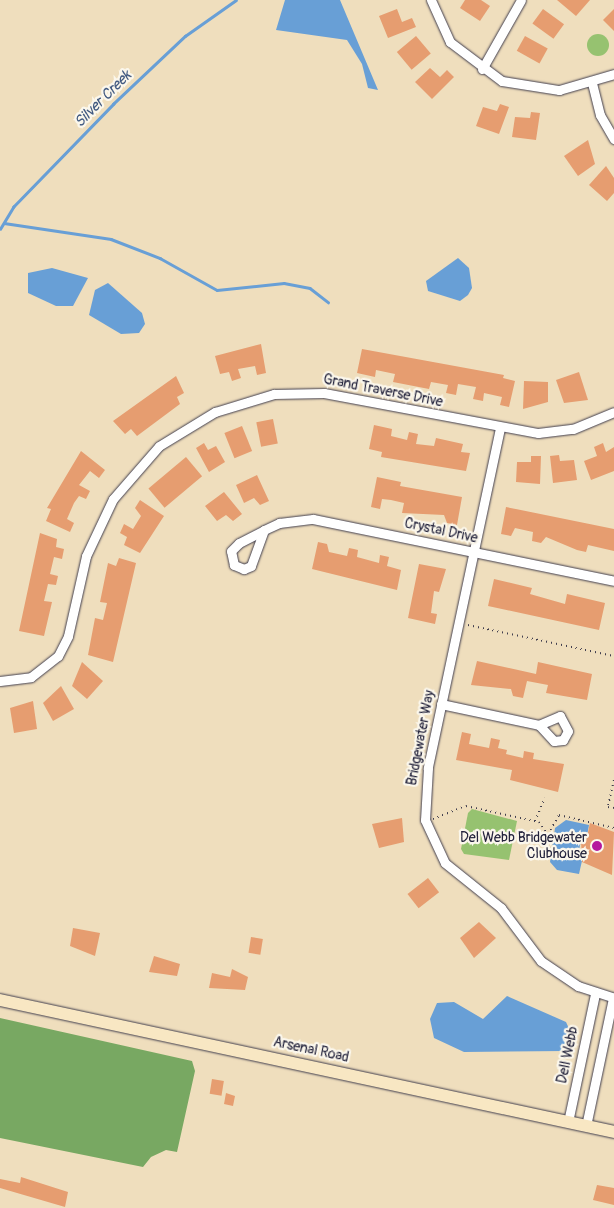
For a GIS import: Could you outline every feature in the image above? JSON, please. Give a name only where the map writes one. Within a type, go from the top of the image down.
[{"type":"street","points":[[431,0],[450,42],[482,69],[502,81],[538,90],[592,84],[614,74]]},
{"type":"street","points":[[482,69],[521,0]]},
{"type":"street","points":[[592,84],[600,115],[614,139]]},
{"type":"street","name":"Grand Traverse Drive","points":[[0,681],[30,677],[58,656],[68,636],[86,556],[105,513],[136,469],[192,423],[243,401],[306,392],[500,428],[556,432],[614,412]]},
{"type":"street","name":"Bridgewater Way","points":[[500,428],[424,789],[426,820],[435,846],[451,870],[501,908],[547,967],[596,994],[613,998]]},
{"type":"street","name":"Crystal Drive","points":[[264,530],[251,566],[244,569],[234,565],[230,556],[233,548],[264,530],[279,523],[313,519],[614,581]]},
{"type":"street","points":[[441,704],[539,725]]},
{"type":"street","name":"Dell Webb","points":[[568,1122],[596,994]]},
{"type":"street","points":[[586,1126],[613,998]]},
{"type":"street","name":"Arsenal Road","points":[[0,1000],[614,1132]]},
{"type":"path","points":[[458,624],[614,656]]},
{"type":"path","points":[[614,780],[608,807],[614,808]]},
{"type":"path","points":[[536,821],[544,798]]},
{"type":"path","points":[[426,820],[447,816],[466,806],[536,821],[548,834]]},
{"type":"path","points":[[542,836],[548,834],[559,815],[614,828]]},
{"type":"green space","points":[[598,34],[606,37],[609,45],[606,53],[598,56],[590,53],[587,45],[590,37]]},
{"type":"green space","points":[[472,809],[517,821],[509,860],[464,854],[461,849],[468,813]]},
{"type":"green space","points":[[0,1018],[192,1061],[195,1071],[177,1152],[166,1150],[151,1157],[143,1167],[0,1138]]},
{"type":"water","points":[[285,0],[340,0],[378,90],[368,88],[362,64],[347,40],[276,30]]},
{"type":"water","points":[[458,258],[469,268],[472,288],[468,295],[460,301],[428,291],[426,281]]},
{"type":"water","points":[[52,268],[88,278],[73,306],[56,306],[28,293],[28,273]]},
{"type":"water","points":[[108,283],[142,313],[145,324],[139,333],[121,334],[89,315],[95,290]]},
{"type":"water","points":[[566,820],[589,825],[586,841],[581,841],[579,850],[584,852],[579,874],[557,870],[550,862],[555,828]]},
{"type":"water","points":[[507,996],[566,1022],[571,1033],[565,1051],[464,1052],[434,1038],[430,1019],[437,1003],[454,1002],[483,1019]]},
{"type":"building","points":[[465,0],[481,0],[490,6],[480,21],[460,8]]},
{"type":"building","points":[[557,0],[590,0],[576,16]]},
{"type":"building","points":[[397,9],[402,22],[412,18],[416,27],[388,38],[379,16]]},
{"type":"building","points":[[543,9],[564,24],[553,39],[532,24]]},
{"type":"building","points":[[614,9],[614,31],[603,20]]},
{"type":"building","points":[[416,36],[431,54],[412,70],[397,52]]},
{"type":"building","points":[[525,36],[548,49],[539,63],[517,51]]},
{"type":"building","points":[[430,68],[440,77],[447,70],[454,77],[432,99],[415,82]]},
{"type":"building","points":[[500,104],[509,107],[499,134],[476,126],[483,107],[497,111]]},
{"type":"building","points":[[531,112],[540,113],[536,140],[512,137],[515,117],[530,118]]},
{"type":"building","points":[[588,140],[595,164],[578,176],[564,156]]},
{"type":"building","points":[[606,166],[614,178],[614,193],[607,201],[589,185]]},
{"type":"building","points":[[261,344],[266,373],[257,375],[255,366],[238,369],[241,378],[232,381],[229,372],[220,374],[215,356]]},
{"type":"building","points":[[362,349],[504,375],[503,378],[515,381],[509,407],[500,405],[502,397],[484,393],[483,401],[473,399],[476,387],[458,384],[456,395],[446,393],[448,385],[431,382],[429,389],[393,382],[395,374],[376,370],[375,377],[357,373]]},
{"type":"building","points":[[579,372],[588,400],[564,403],[556,380]]},
{"type":"building","points":[[176,376],[184,393],[177,397],[180,404],[137,436],[131,429],[125,434],[113,421]]},
{"type":"building","points":[[524,381],[548,382],[548,402],[523,409]]},
{"type":"building","points":[[273,419],[278,444],[261,447],[256,422]]},
{"type":"building","points":[[374,425],[392,429],[391,436],[407,440],[409,432],[418,434],[416,444],[434,446],[436,438],[463,444],[461,452],[470,453],[466,471],[381,457],[382,452],[369,449]]},
{"type":"building","points":[[242,426],[252,451],[234,458],[224,433]]},
{"type":"building","points":[[204,443],[208,450],[216,446],[225,462],[209,472],[196,448]]},
{"type":"building","points":[[603,443],[606,452],[614,447],[614,471],[591,480],[584,461],[597,456],[594,447]]},
{"type":"building","points":[[81,451],[105,470],[99,478],[90,471],[79,485],[90,491],[86,499],[79,496],[74,503],[67,519],[74,523],[70,532],[46,521],[51,509],[47,508]]},
{"type":"building","points":[[559,455],[560,461],[574,460],[577,480],[553,483],[550,456]]},
{"type":"building","points":[[531,456],[541,456],[540,484],[516,482],[517,462],[531,462]]},
{"type":"building","points":[[186,457],[202,476],[165,508],[148,488]]},
{"type":"building","points":[[257,475],[269,501],[260,505],[254,498],[244,503],[236,485]]},
{"type":"building","points":[[377,477],[401,482],[400,486],[462,497],[457,525],[447,523],[444,515],[402,513],[404,503],[391,500],[382,499],[380,509],[371,507]]},
{"type":"building","points":[[224,492],[242,514],[233,521],[226,515],[217,521],[205,506]]},
{"type":"building","points":[[140,500],[164,516],[140,553],[124,545],[127,537],[120,533],[124,524],[133,529],[141,516],[135,508]]},
{"type":"building","points":[[506,507],[614,529],[614,551],[588,545],[586,552],[546,537],[541,543],[532,541],[533,532],[515,528],[511,536],[501,534]]},
{"type":"building","points":[[40,533],[57,539],[56,547],[64,549],[62,559],[54,557],[50,574],[58,576],[56,585],[48,584],[44,601],[52,602],[44,636],[19,631]]},
{"type":"building","points":[[318,542],[327,544],[329,552],[347,556],[349,548],[354,549],[358,550],[357,557],[379,563],[380,555],[389,557],[387,566],[401,570],[397,590],[312,569]]},
{"type":"building","points":[[119,558],[136,563],[113,662],[88,655],[95,618],[103,620],[107,603],[100,602],[108,563],[116,566]]},
{"type":"building","points":[[419,564],[446,569],[439,592],[434,591],[431,613],[437,614],[435,624],[408,618]]},
{"type":"building","points":[[494,579],[532,588],[530,594],[565,604],[567,594],[605,603],[599,630],[488,606]]},
{"type":"building","points":[[477,661],[536,674],[538,662],[592,674],[587,700],[546,693],[548,685],[527,681],[523,698],[513,696],[511,689],[471,685]]},
{"type":"building","points":[[82,662],[103,681],[87,699],[72,686]]},
{"type":"building","points":[[61,686],[74,709],[53,721],[43,703]]},
{"type":"building","points":[[33,701],[37,729],[14,733],[10,708]]},
{"type":"building","points":[[462,732],[471,734],[469,744],[489,748],[491,738],[500,740],[498,748],[507,750],[506,754],[523,758],[524,751],[534,753],[533,759],[564,764],[558,792],[510,780],[512,770],[456,760]]},
{"type":"building","points":[[402,818],[404,842],[379,848],[372,824]]},
{"type":"building","name":"Del Webb Bridgewater Clubhouse","points":[[590,823],[614,832],[612,875],[582,862],[581,840],[586,841]]},
{"type":"building","points":[[428,878],[439,892],[419,908],[408,894]]},
{"type":"building","points":[[479,922],[496,938],[474,958],[460,938]]},
{"type":"building","points":[[73,928],[100,933],[95,956],[70,946]]},
{"type":"building","points":[[251,937],[263,939],[260,955],[248,953]]},
{"type":"building","points":[[154,956],[180,964],[177,976],[149,972]]},
{"type":"building","points":[[232,969],[248,977],[245,990],[209,988],[212,973],[230,977]]},
{"type":"building","points":[[212,1079],[224,1081],[222,1096],[210,1094]]},
{"type":"building","points":[[226,1093],[235,1096],[233,1106],[224,1104]]},
{"type":"building","points":[[21,1177],[68,1192],[65,1207],[0,1188],[0,1179],[20,1183]]},
{"type":"building","points":[[597,1185],[614,1188],[614,1205],[593,1200]]},
{"type":"waterway","name":"Silver Creek","points":[[0,229],[13,207],[113,104],[185,36],[236,0]]},
{"type":"waterway","points":[[4,223],[111,239],[160,258],[217,290],[284,283],[310,288],[328,302]]},
{"type":"place","name":"Del Webb Bridgewater Clubhouse","points":[[597,846]]}]
